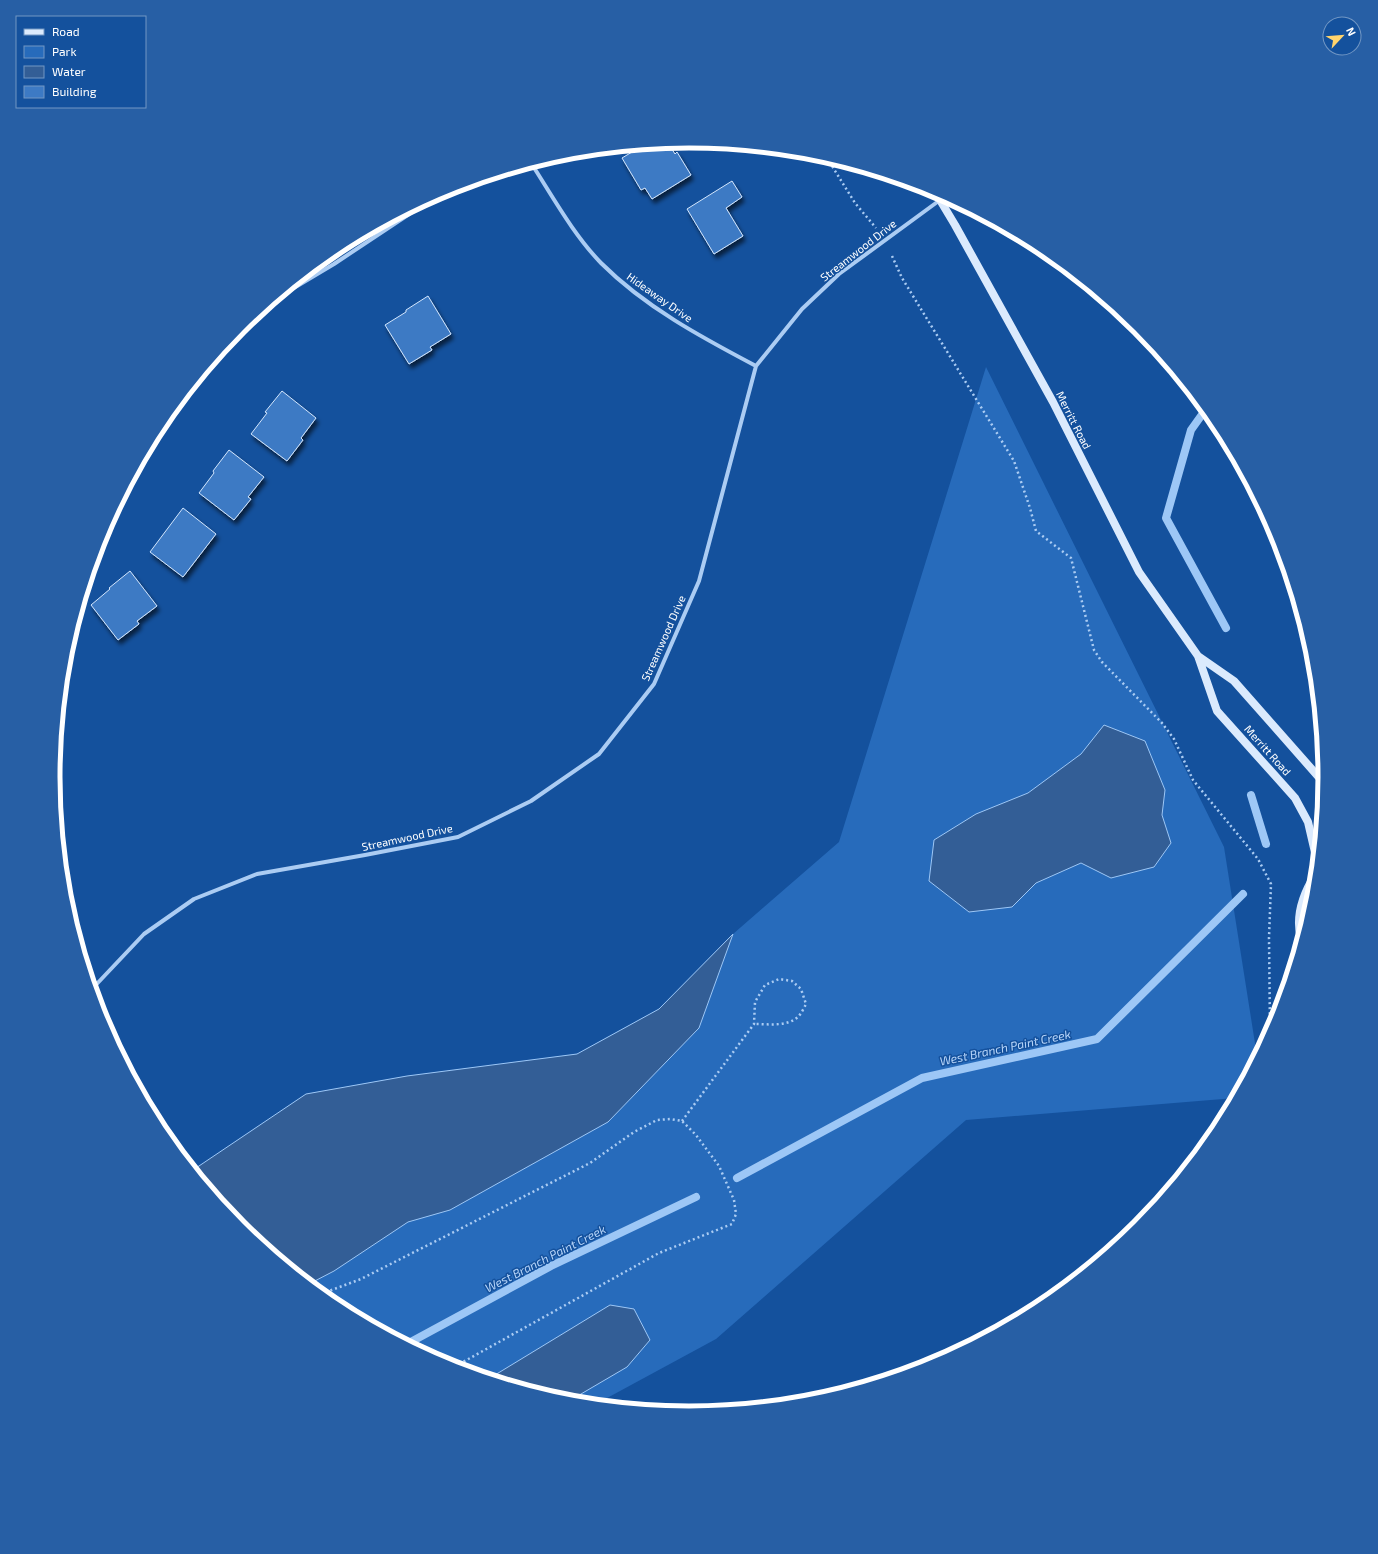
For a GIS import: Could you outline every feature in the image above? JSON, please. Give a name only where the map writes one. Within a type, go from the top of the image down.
[{"type":"street","name":"Hideaway Drive","points":[[534,167],[578,235],[601,263],[624,284],[671,318],[756,366]]},
{"type":"street","name":"Streamwood Drive","points":[[95,985],[144,934],[194,899],[258,874],[458,837],[531,802],[599,754],[654,684],[699,581],[756,366],[802,309],[838,274],[939,200]]},
{"type":"street","name":"Merritt Road","points":[[940,201],[1053,402],[1139,572],[1198,656],[1217,711],[1295,798],[1308,822],[1314,848]]},
{"type":"street","points":[[295,287],[334,264],[410,213]]},
{"type":"street","name":"Merritt Road","points":[[1198,656],[1234,681],[1318,776]]},
{"type":"street","points":[[1299,931],[1300,910],[1306,888],[1309,884]]},
{"type":"path","points":[[831,164],[855,203],[885,240],[902,278],[1014,461],[1036,531],[1071,558],[1094,650],[1102,662],[1162,723],[1174,739],[1194,780],[1258,859],[1268,878],[1270,884],[1270,1018]]},
{"type":"path","points":[[682,1121],[754,1024],[755,1002],[765,986],[779,979],[792,981],[801,988],[806,1004],[799,1017],[787,1023],[781,1024],[754,1024]]},
{"type":"path","points":[[328,1291],[361,1279],[583,1167],[634,1132],[657,1120],[670,1119],[682,1121],[696,1135],[719,1166],[734,1200],[736,1214],[732,1224],[659,1253],[461,1363]]},
{"type":"green space","points":[[986,367],[1224,847],[1256,1049],[1230,1098],[966,1120],[716,1339],[603,1400],[526,1385],[487,1373],[448,1358],[374,1322],[306,1276],[274,1250],[244,1222],[216,1192],[196,1168],[306,1094],[407,1076],[577,1054],[659,1009],[733,934],[839,842]]},
{"type":"water","points":[[1104,725],[1145,741],[1165,790],[1162,815],[1171,843],[1154,867],[1111,878],[1081,863],[1036,883],[1012,907],[969,912],[929,881],[934,840],[976,814],[1028,793],[1081,754]]},
{"type":"water","points":[[733,934],[699,1028],[608,1122],[450,1210],[408,1222],[334,1271],[314,1282],[274,1250],[244,1222],[216,1192],[196,1168],[306,1094],[407,1076],[577,1054],[659,1009]]},
{"type":"water","points":[[610,1305],[634,1309],[650,1340],[627,1367],[578,1396],[526,1385],[494,1375]]},
{"type":"building","points":[[671,148],[675,154],[677,152],[691,175],[652,199],[645,188],[641,190],[622,158],[635,150]]},
{"type":"building","points":[[732,181],[742,197],[726,208],[743,236],[714,254],[687,209]]},
{"type":"building","points":[[428,296],[451,334],[430,347],[432,350],[409,364],[385,325]]},
{"type":"building","points":[[282,391],[316,418],[301,438],[303,440],[287,461],[251,434],[267,413],[265,412]]},
{"type":"building","points":[[229,450],[264,477],[248,497],[251,499],[234,520],[199,493]]},
{"type":"building","points":[[183,508],[216,534],[183,577],[150,552]]},
{"type":"building","points":[[130,571],[157,606],[137,621],[139,624],[118,640],[91,605]]},
{"type":"waterway","name":"West Branch Paint Creek","points":[[1202,414],[1191,430],[1166,518],[1226,628]]},
{"type":"waterway","name":"West Branch Paint Creek","points":[[1251,795],[1266,844]]},
{"type":"waterway","name":"West Branch Paint Creek","points":[[737,1178],[922,1078],[1097,1039],[1243,894]]},
{"type":"waterway","name":"West Branch Paint Creek","points":[[412,1341],[551,1266],[696,1197]]}]
